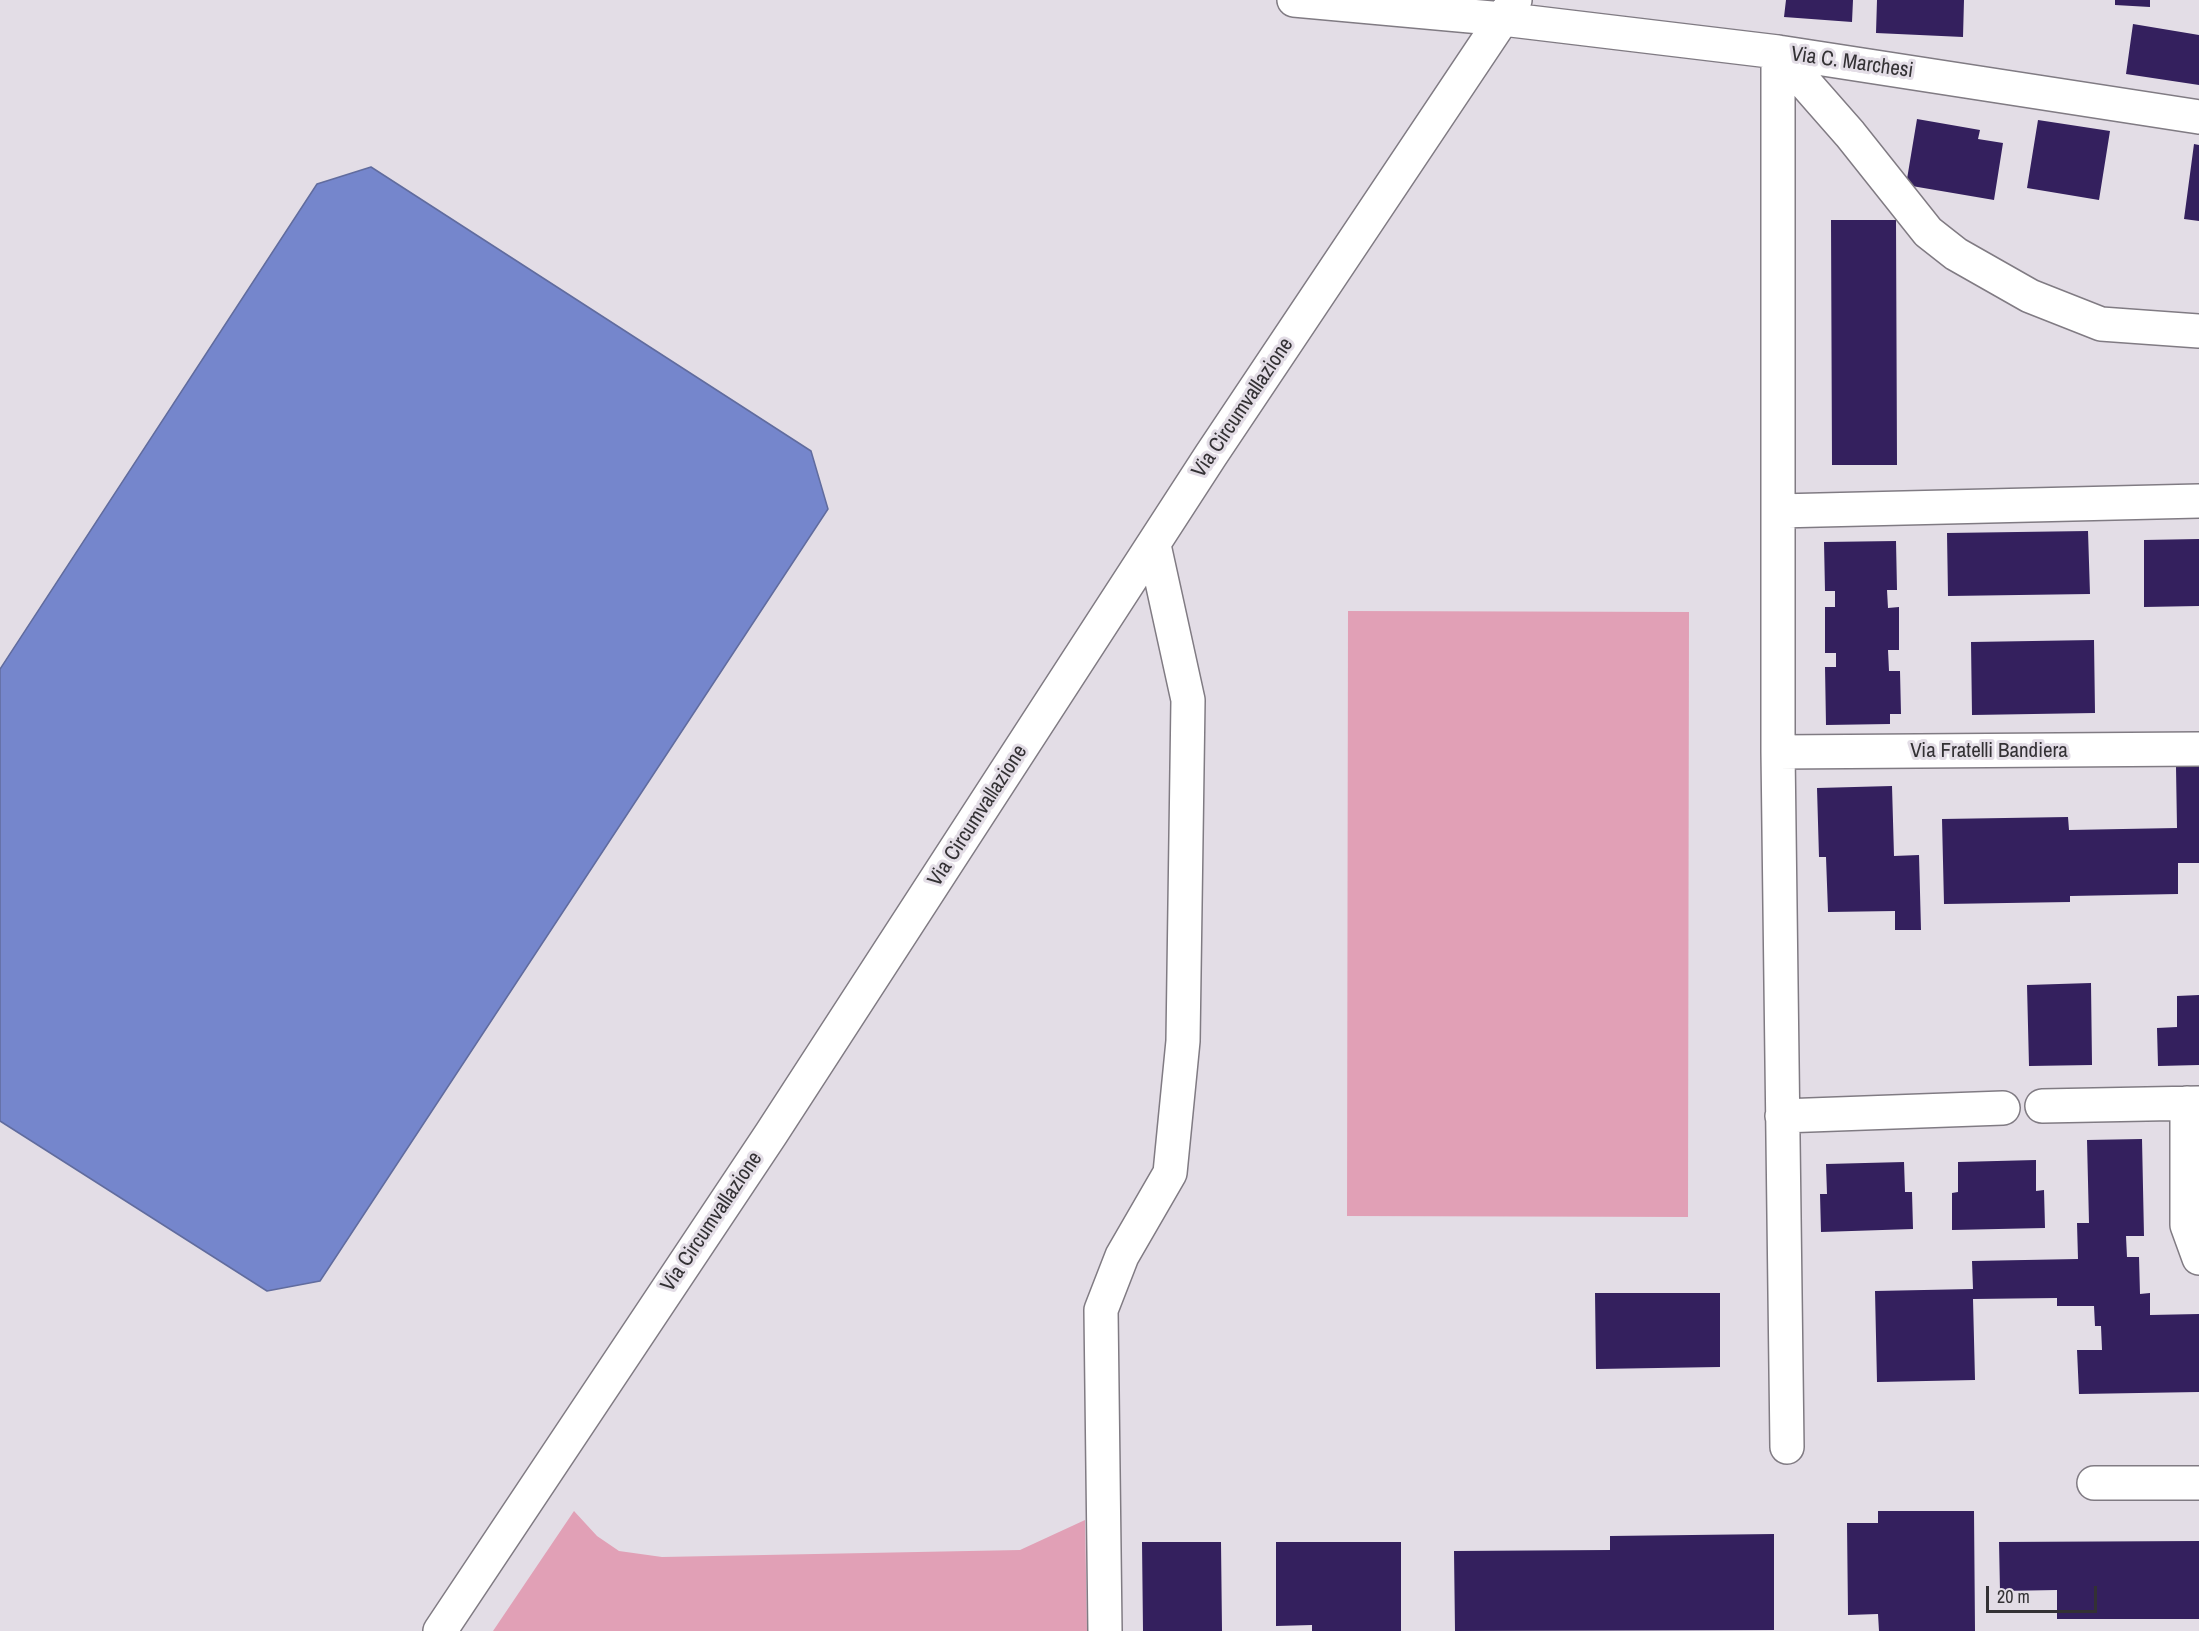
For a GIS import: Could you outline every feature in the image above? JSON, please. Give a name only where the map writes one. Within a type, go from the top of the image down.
[{"type":"street","name":"Via C. Marchesi","points":[[1294,0],[1509,9],[2199,117]]},
{"type":"street","name":"Via Circumvallazione","points":[[440,1631],[778,1124],[1211,455],[1509,9]]},
{"type":"street","points":[[1778,52],[1850,134],[1929,232],[1956,254],[2030,296],[2101,324],[2199,331]]},
{"type":"street","points":[[1778,52],[1778,752],[1787,1447]]},
{"type":"street","points":[[1778,511],[2199,501]]},
{"type":"street","points":[[1105,1631],[1101,1310],[1122,1256],[1170,1173],[1183,1041],[1188,700],[1154,545]]},
{"type":"street","name":"Via Fratelli Bandiera","points":[[1778,752],[2199,749]]},
{"type":"street","points":[[2042,1106],[2193,1103],[2187,1225],[2199,1258]]},
{"type":"street","points":[[1782,1116],[2003,1108]]},
{"type":"street","points":[[2094,1483],[2199,1483]]},
{"type":"shaded area","points":[[1348,611],[1689,612],[1688,1217],[1347,1216]]},
{"type":"shaded area","points":[[574,1511],[597,1536],[619,1551],[662,1557],[1020,1550],[1085,1520],[1087,1631],[493,1631]]},
{"type":"water","points":[[371,167],[811,451],[828,509],[320,1281],[267,1291],[0,1121],[0,669],[317,184]]},
{"type":"building","points":[[1786,0],[1853,0],[1852,22],[1784,17]]},
{"type":"building","points":[[1877,0],[1964,0],[1963,37],[1876,33]]},
{"type":"building","points":[[2115,0],[2150,0],[2150,7],[2115,5]]},
{"type":"building","points":[[2133,24],[2199,35],[2199,85],[2126,74]]},
{"type":"building","points":[[1917,119],[1980,130],[1978,139],[2003,143],[1994,200],[1906,185]]},
{"type":"building","points":[[2038,120],[2110,131],[2099,200],[2027,188]]},
{"type":"building","points":[[2194,144],[2199,145],[2199,221],[2184,219]]},
{"type":"building","points":[[1831,220],[1896,220],[1897,465],[1832,465]]},
{"type":"building","points":[[2088,531],[2090,594],[1948,596],[1947,533]]},
{"type":"building","points":[[2199,539],[2199,606],[2144,607],[2144,540]]},
{"type":"building","points":[[1896,541],[1897,590],[1887,590],[1888,608],[1899,607],[1899,650],[1888,650],[1889,671],[1900,671],[1901,714],[1890,714],[1890,724],[1826,725],[1825,667],[1836,667],[1836,653],[1825,653],[1825,607],[1835,607],[1835,591],[1825,591],[1824,542]]},
{"type":"building","points":[[2094,640],[2095,713],[1972,715],[1971,642]]},
{"type":"building","points":[[2176,767],[2199,767],[2199,863],[2178,863],[2178,894],[2070,896],[2070,902],[1944,904],[1942,819],[2068,817],[2069,830],[2177,828]]},
{"type":"building","points":[[1892,786],[1894,856],[1919,855],[1921,930],[1895,930],[1895,911],[1828,912],[1826,857],[1819,857],[1817,788]]},
{"type":"building","points":[[2091,983],[2092,1065],[2029,1066],[2027,985]]},
{"type":"building","points":[[2199,995],[2199,1065],[2158,1066],[2157,1028],[2177,1027],[2177,996]]},
{"type":"building","points":[[2142,1139],[2144,1236],[2126,1236],[2127,1257],[2139,1257],[2140,1294],[2150,1293],[2150,1315],[2199,1314],[2199,1392],[2079,1394],[2077,1350],[2102,1350],[2101,1326],[2095,1326],[2094,1306],[2057,1306],[2057,1298],[1973,1299],[1975,1380],[1877,1382],[1875,1291],[1973,1289],[1972,1261],[2078,1259],[2077,1223],[2089,1223],[2087,1140]]},
{"type":"building","points":[[2036,1160],[2036,1191],[2044,1190],[2045,1228],[1952,1230],[1952,1193],[1958,1192],[1958,1162]]},
{"type":"building","points":[[1904,1162],[1905,1192],[1912,1192],[1913,1229],[1821,1232],[1820,1194],[1827,1194],[1826,1164]]},
{"type":"building","points":[[1595,1293],[1720,1293],[1720,1367],[1596,1369]]},
{"type":"building","points":[[1878,1511],[1974,1511],[1975,1631],[1879,1631],[1878,1614],[1848,1615],[1847,1523],[1878,1523]]},
{"type":"building","points":[[1774,1534],[1774,1630],[1455,1631],[1454,1551],[1610,1550],[1610,1536]]},
{"type":"building","points":[[2199,1541],[2199,1619],[2057,1619],[2057,1590],[2000,1591],[1999,1542]]},
{"type":"building","points":[[1142,1542],[1221,1542],[1222,1631],[1143,1631]]},
{"type":"building","points":[[1276,1542],[1401,1542],[1401,1631],[1312,1631],[1312,1625],[1276,1626]]}]
